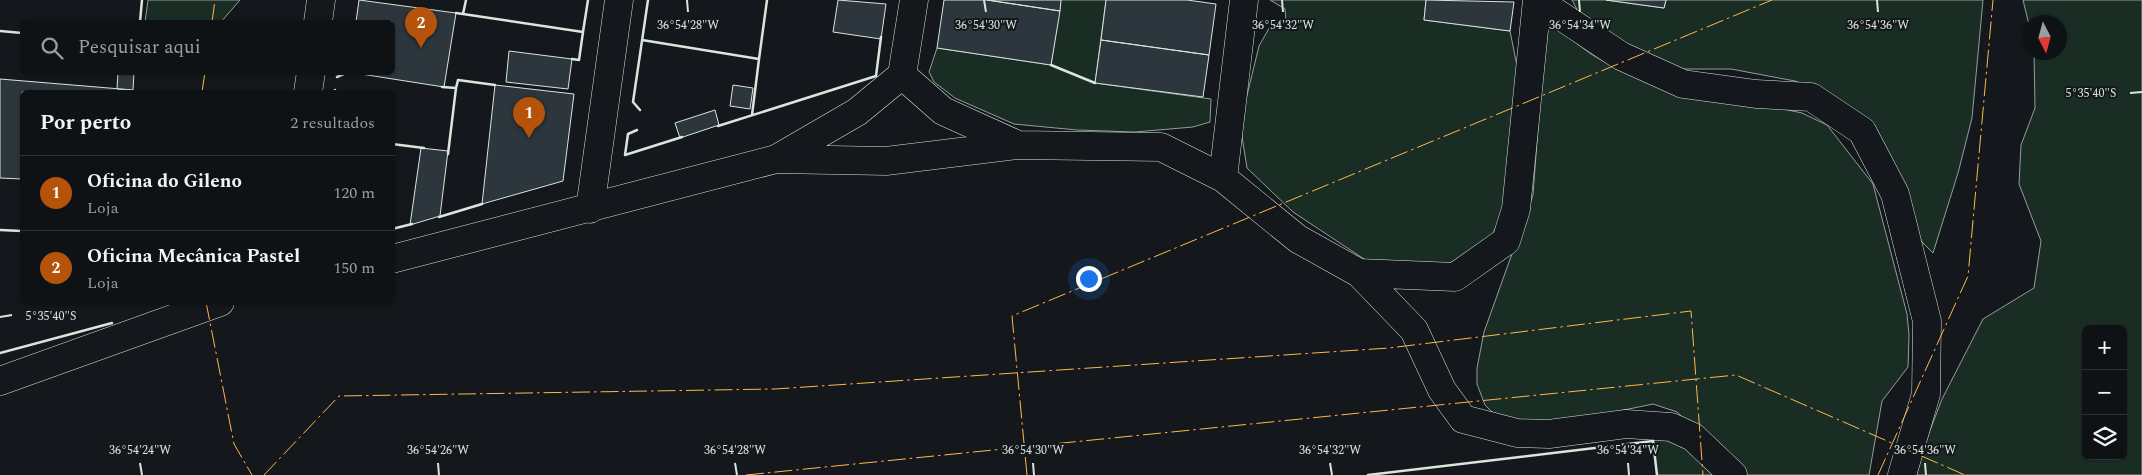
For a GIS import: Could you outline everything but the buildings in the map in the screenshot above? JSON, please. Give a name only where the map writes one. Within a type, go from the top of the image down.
[{"type":"street","points":[[318,20],[321,0]]},
{"type":"street","points":[[590,210],[619,0]]},
{"type":"street","points":[[395,258],[590,210],[776,159],[857,112],[902,75],[914,0]]},
{"type":"street","points":[[1223,178],[1244,0]]},
{"type":"street","points":[[1359,274],[1455,277],[1506,241],[1516,209],[1537,0],[1621,56],[1683,84],[1756,94],[1811,97],[1862,131],[1895,194],[1927,321],[1926,394],[1902,475]]},
{"type":"street","points":[[308,90],[311,75]]},
{"type":"street","points":[[902,75],[943,111],[1018,145]]},
{"type":"street","points":[[776,159],[886,161],[1018,145],[1161,147],[1223,178],[1298,239],[1359,274],[1414,330],[1442,390],[1463,419],[1517,433],[1549,434],[1626,424],[1671,427],[1693,437],[1733,475]]},
{"type":"street","points":[[0,381],[212,305]]},
{"type":"green space","points":[[148,0],[240,0],[223,20],[145,20]]},
{"type":"green space","points":[[1061,0],[1106,0],[1095,83],[1211,99],[1210,122],[1193,127],[1135,132],[1077,130],[1014,124],[955,98],[934,82],[929,72],[937,48],[1051,65]]},
{"type":"green space","points":[[1270,0],[1426,0],[1424,20],[1510,31],[1521,86],[1519,150],[1499,221],[1490,239],[1448,264],[1367,261],[1293,212],[1247,168],[1240,124],[1259,46],[1272,23],[1286,20],[1285,9]]},
{"type":"green space","points":[[1572,0],[1606,0],[1664,8],[1666,0],[1983,0],[1972,118],[1958,173],[1933,253],[1922,242],[1897,187],[1829,95],[1795,81],[1731,69],[1684,69],[1650,62],[1581,17]]},
{"type":"green space","points":[[2023,0],[2142,0],[2142,475],[1913,475],[1942,399],[1983,319],[2034,288],[2041,241],[2019,184],[2021,145],[2035,108],[2034,60],[2067,60],[2067,15],[2027,15]]},
{"type":"green space","points":[[1546,21],[1591,54],[1618,70],[1648,80],[1802,113],[1827,125],[1873,184],[1907,314],[1909,335],[1908,367],[1882,401],[1869,475],[1745,475],[1677,412],[1653,404],[1542,427],[1503,423],[1485,405],[1477,384],[1477,368],[1484,332],[1533,195]]},
{"type":"green space","points":[[1659,437],[1683,447],[1723,475],[1657,475],[1653,441]]},
{"type":"wall","points":[[140,20],[142,0]]},
{"type":"wall","points":[[456,13],[463,14],[466,0]]},
{"type":"wall","points":[[463,14],[583,32],[588,0]]},
{"type":"wall","points":[[640,110],[633,102],[648,0]]},
{"type":"wall","points":[[642,40],[759,59],[767,0]]},
{"type":"wall","points":[[0,31],[20,33]]},
{"type":"wall","points":[[572,59],[579,60],[583,32]]},
{"type":"wall","points":[[718,126],[876,76],[881,37]]},
{"type":"wall","points":[[752,115],[759,59]]},
{"type":"wall","points":[[1051,65],[1095,83]]},
{"type":"wall","points":[[337,77],[341,75]]},
{"type":"wall","points":[[442,87],[456,88],[458,80],[495,85]]},
{"type":"wall","points":[[448,154],[456,88]]},
{"type":"wall","points":[[637,130],[628,134],[625,155],[682,137]]},
{"type":"wall","points":[[395,144],[424,148]]},
{"type":"wall","points":[[439,217],[482,204]]},
{"type":"wall","points":[[395,228],[412,224]]},
{"type":"wall","points":[[0,230],[20,231]]},
{"type":"wall","points":[[0,353],[112,323]]},
{"type":"wall","points":[[1368,475],[1653,441],[1657,475]]},
{"type":"power","points":[[212,20],[215,0]]},
{"type":"power","points":[[1027,475],[1012,316],[1772,0]]},
{"type":"power","points":[[1878,475],[1968,276],[1993,0]]},
{"type":"power","points":[[202,90],[205,75]]},
{"type":"power","points":[[207,305],[234,444],[252,475]]},
{"type":"power","points":[[264,475],[339,396],[775,389],[1389,348],[1691,311],[1703,475]]},
{"type":"power","points":[[746,475],[1736,375],[1965,475]]},
{"type":"place","name":"Oficina Mecânica Pastel","points":[[421,48]]},
{"type":"place","name":"Oficina do Gileno","points":[[529,138]]}]
